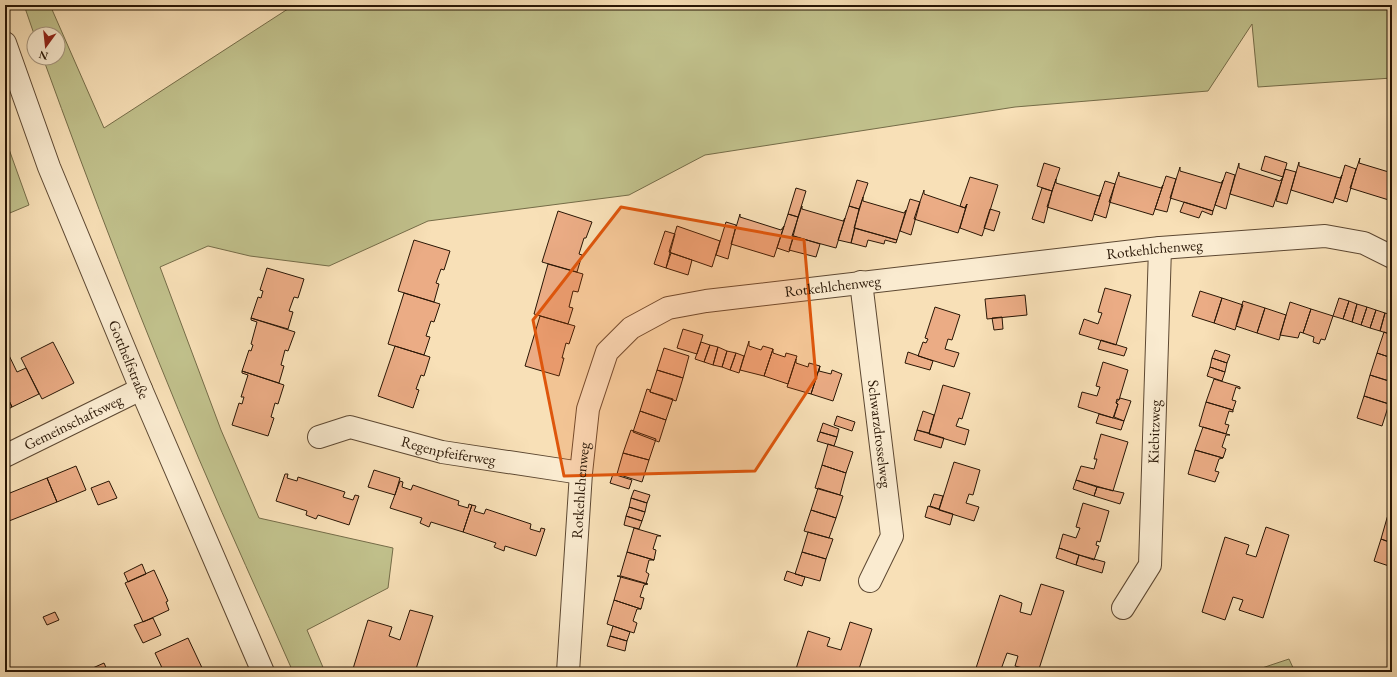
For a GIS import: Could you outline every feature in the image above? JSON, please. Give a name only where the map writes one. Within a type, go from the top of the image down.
[{"type":"street","name":"Gotthelfstraße","points":[[5,44],[50,167],[141,389],[262,672]]},
{"type":"street","name":"Rotkehlchenweg","points":[[568,672],[581,473],[588,409],[607,352],[631,328],[668,308],[861,282],[1160,248],[1325,236],[1364,243],[1392,257]]},
{"type":"street","name":"Kiebitzweg","points":[[1123,608],[1150,565],[1160,248]]},
{"type":"street","name":"Schwarzdrosselweg","points":[[861,282],[892,536],[870,581]]},
{"type":"street","name":"Gemeinschaftsweg","points":[[5,456],[141,389]]},
{"type":"street","name":"Regenpfeiferweg","points":[[319,437],[350,427],[442,452],[581,473]]},
{"type":"highlighted area","points":[[621,207],[804,240],[816,378],[755,471],[564,476],[533,320]]},
{"type":"green space","points":[[24,5],[50,5],[59,26],[31,26]]},
{"type":"green space","points":[[294,5],[1392,5],[1392,78],[1258,87],[1252,24],[1208,91],[1015,107],[705,155],[629,195],[428,221],[329,266],[250,256],[208,246],[160,267],[221,430],[259,518],[393,548],[388,588],[307,630],[325,672],[293,672],[178,409],[118,260],[46,66],[66,66],[66,41],[104,128]]},
{"type":"green space","points":[[5,138],[29,205],[5,215]]},
{"type":"green space","points":[[1289,659],[1295,672],[1250,672]]},
{"type":"building","points":[[1265,156],[1287,163],[1283,177],[1261,170]]},
{"type":"building","points":[[1360,158],[1359,163],[1392,173],[1392,201],[1350,188]]},
{"type":"building","points":[[1299,162],[1299,166],[1340,178],[1342,175],[1333,203],[1291,190]]},
{"type":"building","points":[[1044,163],[1060,168],[1052,191],[1037,186]]},
{"type":"building","points":[[1239,163],[1239,168],[1280,181],[1283,177],[1273,207],[1230,194]]},
{"type":"building","points":[[1345,165],[1356,169],[1347,202],[1335,198]]},
{"type":"building","points":[[1180,167],[1180,171],[1221,183],[1223,180],[1213,211],[1170,198]]},
{"type":"building","points":[[1285,169],[1296,172],[1287,204],[1276,201]]},
{"type":"building","points":[[1119,172],[1119,176],[1161,188],[1163,185],[1153,215],[1109,202]]},
{"type":"building","points":[[1226,172],[1235,175],[1226,209],[1215,205]]},
{"type":"building","points":[[1166,176],[1176,179],[1167,212],[1155,209]]},
{"type":"building","points":[[970,177],[998,185],[982,236],[960,228],[967,204],[965,208],[960,206]]},
{"type":"building","points":[[1056,179],[1056,183],[1099,196],[1101,193],[1092,221],[1047,207]]},
{"type":"building","points":[[857,180],[868,183],[859,209],[849,206]]},
{"type":"building","points":[[1105,181],[1115,184],[1106,218],[1094,214]]},
{"type":"building","points":[[796,188],[806,191],[798,217],[788,214]]},
{"type":"building","points":[[1042,188],[1052,191],[1044,223],[1032,219]]},
{"type":"building","points":[[924,190],[924,194],[965,208],[967,204],[958,233],[914,219]]},
{"type":"building","points":[[863,197],[863,201],[904,213],[906,210],[897,240],[854,228]]},
{"type":"building","points":[[910,199],[920,202],[911,235],[900,231]]},
{"type":"building","points":[[1184,202],[1213,211],[1212,215],[1202,211],[1199,218],[1180,212]]},
{"type":"building","points":[[802,206],[802,209],[843,221],[845,218],[836,248],[792,236]]},
{"type":"building","points":[[849,206],[859,209],[851,243],[838,240]]},
{"type":"building","points":[[990,209],[1000,212],[994,231],[984,228]]},
{"type":"building","points":[[558,211],[592,222],[586,238],[584,238],[579,254],[582,255],[577,272],[542,262]]},
{"type":"building","points":[[740,214],[740,217],[781,230],[784,226],[774,257],[731,244]]},
{"type":"building","points":[[788,214],[798,217],[789,252],[777,248]]},
{"type":"building","points":[[726,222],[736,225],[728,259],[716,255]]},
{"type":"building","points":[[677,226],[720,241],[712,267],[669,252]]},
{"type":"building","points":[[855,228],[897,240],[896,243],[885,240],[884,244],[868,240],[866,247],[851,243]]},
{"type":"building","points":[[665,231],[675,234],[666,268],[654,264]]},
{"type":"building","points":[[794,236],[820,244],[816,257],[789,250]]},
{"type":"building","points":[[414,240],[450,251],[444,270],[441,269],[436,283],[439,284],[434,302],[398,291]]},
{"type":"building","points":[[671,253],[692,260],[688,275],[666,268]]},
{"type":"building","points":[[548,264],[583,274],[578,292],[573,291],[569,307],[573,308],[568,324],[534,314]]},
{"type":"building","points":[[267,268],[304,279],[298,298],[294,297],[289,311],[293,312],[288,329],[251,318],[258,297],[261,298],[263,291],[260,290]]},
{"type":"building","points":[[1105,288],[1131,295],[1116,345],[1079,334],[1084,319],[1098,324],[1102,313],[1098,312]]},
{"type":"building","points":[[1200,291],[1222,298],[1214,323],[1192,316]]},
{"type":"building","points":[[404,293],[440,304],[434,322],[431,321],[426,336],[430,337],[424,355],[388,344]]},
{"type":"building","points":[[1025,295],[1027,315],[987,319],[985,299]]},
{"type":"building","points":[[1222,298],[1243,305],[1235,330],[1214,323]]},
{"type":"building","points":[[1339,298],[1349,301],[1343,319],[1333,316]]},
{"type":"building","points":[[1243,301],[1265,308],[1257,333],[1236,326]]},
{"type":"building","points":[[1349,301],[1357,304],[1352,322],[1343,319]]},
{"type":"building","points":[[1290,302],[1311,309],[1303,333],[1300,332],[1298,338],[1280,335]]},
{"type":"building","points":[[1357,304],[1367,307],[1361,325],[1352,322]]},
{"type":"building","points":[[935,307],[960,315],[952,340],[948,339],[945,349],[959,353],[954,367],[918,356],[923,342],[926,343],[928,339],[925,338]]},
{"type":"building","points":[[1367,307],[1376,310],[1370,328],[1361,325]]},
{"type":"building","points":[[1265,308],[1286,315],[1279,340],[1257,333]]},
{"type":"building","points":[[1311,309],[1333,316],[1325,340],[1321,339],[1319,344],[1313,342],[1314,337],[1303,333]]},
{"type":"building","points":[[1376,310],[1385,313],[1380,331],[1370,328]]},
{"type":"building","points":[[1385,313],[1392,315],[1390,334],[1380,331]]},
{"type":"building","points":[[540,316],[575,326],[569,344],[566,343],[559,376],[525,366]]},
{"type":"building","points":[[1002,317],[1003,329],[994,330],[992,318]]},
{"type":"building","points":[[251,318],[295,332],[288,351],[285,350],[281,365],[284,366],[279,383],[242,371],[249,350],[251,351],[253,345],[251,344],[257,322],[251,320]]},
{"type":"building","points":[[683,329],[703,335],[697,354],[677,348]]},
{"type":"building","points":[[1384,332],[1392,335],[1392,358],[1377,353]]},
{"type":"building","points":[[1101,340],[1127,348],[1124,356],[1098,349]]},
{"type":"building","points":[[749,341],[749,346],[761,350],[763,346],[773,349],[764,376],[740,370]]},
{"type":"building","points":[[53,342],[74,383],[42,399],[21,358]]},
{"type":"building","points":[[701,342],[710,345],[704,362],[695,359]]},
{"type":"building","points":[[710,345],[718,347],[713,365],[704,362]]},
{"type":"building","points":[[395,346],[430,357],[424,376],[421,375],[416,389],[419,390],[413,408],[378,396]]},
{"type":"building","points":[[5,347],[17,372],[26,368],[39,394],[12,407],[5,392]]},
{"type":"building","points":[[718,347],[727,351],[722,367],[713,365]]},
{"type":"building","points":[[664,348],[689,356],[683,378],[657,370]]},
{"type":"building","points":[[773,349],[773,353],[785,357],[786,353],[797,356],[788,384],[764,376]]},
{"type":"building","points":[[1215,350],[1230,355],[1227,363],[1212,358]]},
{"type":"building","points":[[727,351],[736,353],[730,370],[722,367]]},
{"type":"building","points":[[908,352],[933,361],[930,370],[905,363]]},
{"type":"building","points":[[736,353],[744,356],[739,373],[730,370]]},
{"type":"building","points":[[1377,353],[1392,358],[1392,382],[1370,375]]},
{"type":"building","points":[[1212,358],[1227,363],[1225,372],[1210,367]]},
{"type":"building","points":[[796,359],[796,363],[808,367],[809,363],[820,366],[811,394],[787,387]]},
{"type":"building","points":[[1103,362],[1128,370],[1119,400],[1117,399],[1116,403],[1118,404],[1113,418],[1078,407],[1082,392],[1097,396],[1100,387],[1096,386]]},
{"type":"building","points":[[820,366],[819,371],[831,374],[832,370],[842,374],[833,401],[811,394]]},
{"type":"building","points":[[1210,367],[1225,372],[1222,381],[1207,376]]},
{"type":"building","points":[[657,370],[683,378],[676,401],[650,392]]},
{"type":"building","points":[[242,371],[284,385],[278,404],[275,403],[271,417],[274,418],[268,436],[232,425],[239,403],[242,404],[244,397],[241,397],[248,375],[242,373]]},
{"type":"building","points":[[1370,375],[1392,382],[1392,393],[1389,404],[1364,396]]},
{"type":"building","points":[[1214,379],[1240,387],[1240,389],[1236,387],[1232,400],[1236,401],[1233,410],[1206,402]]},
{"type":"building","points":[[943,385],[970,393],[962,419],[959,418],[956,426],[969,430],[965,445],[929,434]]},
{"type":"building","points":[[647,389],[650,390],[650,392],[673,399],[666,420],[640,411]]},
{"type":"building","points":[[5,392],[12,407],[5,411]]},
{"type":"building","points":[[1364,396],[1389,404],[1382,426],[1357,418]]},
{"type":"building","points":[[1120,398],[1131,401],[1124,421],[1114,417],[1118,404],[1116,403]]},
{"type":"building","points":[[1206,402],[1233,410],[1233,412],[1229,411],[1225,424],[1229,425],[1226,434],[1199,426]]},
{"type":"building","points":[[640,411],[666,420],[659,442],[633,432]]},
{"type":"building","points":[[923,411],[934,415],[929,433],[917,430]]},
{"type":"building","points":[[1099,414],[1124,421],[1121,430],[1096,423]]},
{"type":"building","points":[[837,416],[855,422],[852,431],[834,425]]},
{"type":"building","points":[[823,423],[839,429],[837,437],[820,432]]},
{"type":"building","points":[[1203,427],[1230,435],[1226,435],[1222,447],[1226,449],[1223,458],[1195,450]]},
{"type":"building","points":[[631,430],[656,439],[649,460],[623,453]]},
{"type":"building","points":[[917,430],[944,438],[941,448],[914,440]]},
{"type":"building","points":[[820,432],[837,437],[834,446],[817,441]]},
{"type":"building","points":[[1101,434],[1128,442],[1113,491],[1076,480],[1081,466],[1094,469],[1097,459],[1094,459]]},
{"type":"building","points":[[828,444],[853,452],[846,473],[822,465]]},
{"type":"building","points":[[1195,450],[1223,458],[1219,459],[1215,471],[1219,472],[1215,482],[1188,474]]},
{"type":"building","points":[[623,453],[649,460],[642,482],[617,474]]},
{"type":"building","points":[[954,462],[980,470],[973,495],[969,494],[966,503],[979,507],[974,521],[939,510]]},
{"type":"building","points":[[822,465],[846,473],[840,495],[815,488]]},
{"type":"building","points":[[76,466],[86,490],[57,502],[47,478]]},
{"type":"building","points":[[374,470],[400,478],[395,495],[368,487]]},
{"type":"building","points":[[285,474],[288,474],[287,478],[297,481],[298,477],[345,492],[343,497],[353,500],[355,495],[359,496],[349,525],[318,515],[316,519],[306,515],[307,511],[276,501]]},
{"type":"building","points":[[613,474],[632,480],[629,489],[610,483]]},
{"type":"building","points":[[47,478],[57,502],[9,521],[5,512],[5,495]]},
{"type":"building","points":[[1076,480],[1097,487],[1094,496],[1073,489]]},
{"type":"building","points":[[109,481],[117,498],[98,505],[91,488]]},
{"type":"building","points":[[400,481],[403,482],[402,487],[411,490],[413,485],[459,501],[458,505],[468,508],[469,504],[472,505],[463,532],[431,522],[429,527],[420,523],[422,518],[390,508]]},
{"type":"building","points":[[1097,487],[1124,493],[1120,504],[1094,496]]},
{"type":"building","points":[[818,488],[843,496],[836,518],[811,510]]},
{"type":"building","points":[[634,490],[650,495],[647,503],[631,498]]},
{"type":"building","points":[[934,494],[943,496],[939,509],[930,506]]},
{"type":"building","points":[[631,498],[647,503],[645,512],[629,507]]},
{"type":"building","points":[[1083,503],[1109,511],[1100,542],[1097,541],[1096,545],[1099,546],[1094,560],[1059,548],[1063,534],[1076,538],[1080,528],[1076,527]]},
{"type":"building","points":[[1392,503],[1392,520],[1387,518]]},
{"type":"building","points":[[472,505],[476,506],[474,511],[484,514],[486,509],[531,524],[530,529],[540,532],[541,528],[545,529],[536,556],[505,546],[504,551],[494,547],[496,543],[463,532]]},
{"type":"building","points":[[928,506],[953,514],[950,525],[925,517]]},
{"type":"building","points":[[629,507],[645,512],[642,521],[626,516]]},
{"type":"building","points":[[811,510],[836,518],[829,538],[804,531]]},
{"type":"building","points":[[626,516],[642,521],[639,529],[624,525]]},
{"type":"building","points":[[1387,518],[1392,520],[1392,543],[1381,539]]},
{"type":"building","points":[[1266,527],[1289,535],[1263,618],[1239,610],[1243,600],[1233,597],[1225,620],[1202,612],[1225,537],[1249,545],[1246,554],[1256,557]]},
{"type":"building","points":[[634,528],[661,536],[657,536],[653,549],[656,550],[654,560],[627,552]]},
{"type":"building","points":[[808,532],[833,539],[826,559],[802,552]]},
{"type":"building","points":[[1381,539],[1392,543],[1392,567],[1374,561]]},
{"type":"building","points":[[1059,548],[1079,555],[1076,565],[1056,558]]},
{"type":"building","points":[[627,552],[654,560],[649,560],[646,572],[649,574],[646,584],[617,576],[620,576]]},
{"type":"building","points":[[802,552],[826,559],[820,581],[795,574]]},
{"type":"building","points":[[1079,555],[1105,562],[1102,573],[1076,565]]},
{"type":"building","points":[[142,564],[146,574],[128,582],[124,573]]},
{"type":"building","points":[[154,570],[168,601],[166,602],[169,610],[143,622],[125,583]]},
{"type":"building","points":[[787,571],[805,577],[802,586],[784,580]]},
{"type":"building","points":[[621,576],[648,584],[644,585],[640,597],[644,598],[641,609],[614,600]]},
{"type":"building","points":[[1041,584],[1064,591],[1038,672],[1015,666],[1018,656],[1007,653],[1000,672],[990,672],[976,668],[1000,595],[1022,603],[1020,612],[1031,615]]},
{"type":"building","points":[[614,600],[641,609],[637,609],[633,621],[637,623],[634,633],[607,624]]},
{"type":"building","points":[[410,610],[433,616],[415,672],[352,672],[368,620],[392,627],[389,636],[400,640]]},
{"type":"building","points":[[55,612],[59,620],[47,625],[43,617]]},
{"type":"building","points":[[153,618],[161,635],[143,643],[134,625]]},
{"type":"building","points":[[850,622],[872,629],[858,672],[795,672],[808,631],[830,638],[827,646],[841,650]]},
{"type":"building","points":[[613,626],[630,632],[627,641],[610,636]]},
{"type":"building","points":[[610,636],[627,641],[625,651],[607,646]]},
{"type":"building","points":[[188,638],[204,672],[164,672],[155,653]]},
{"type":"building","points":[[104,663],[108,672],[86,671]]}]
